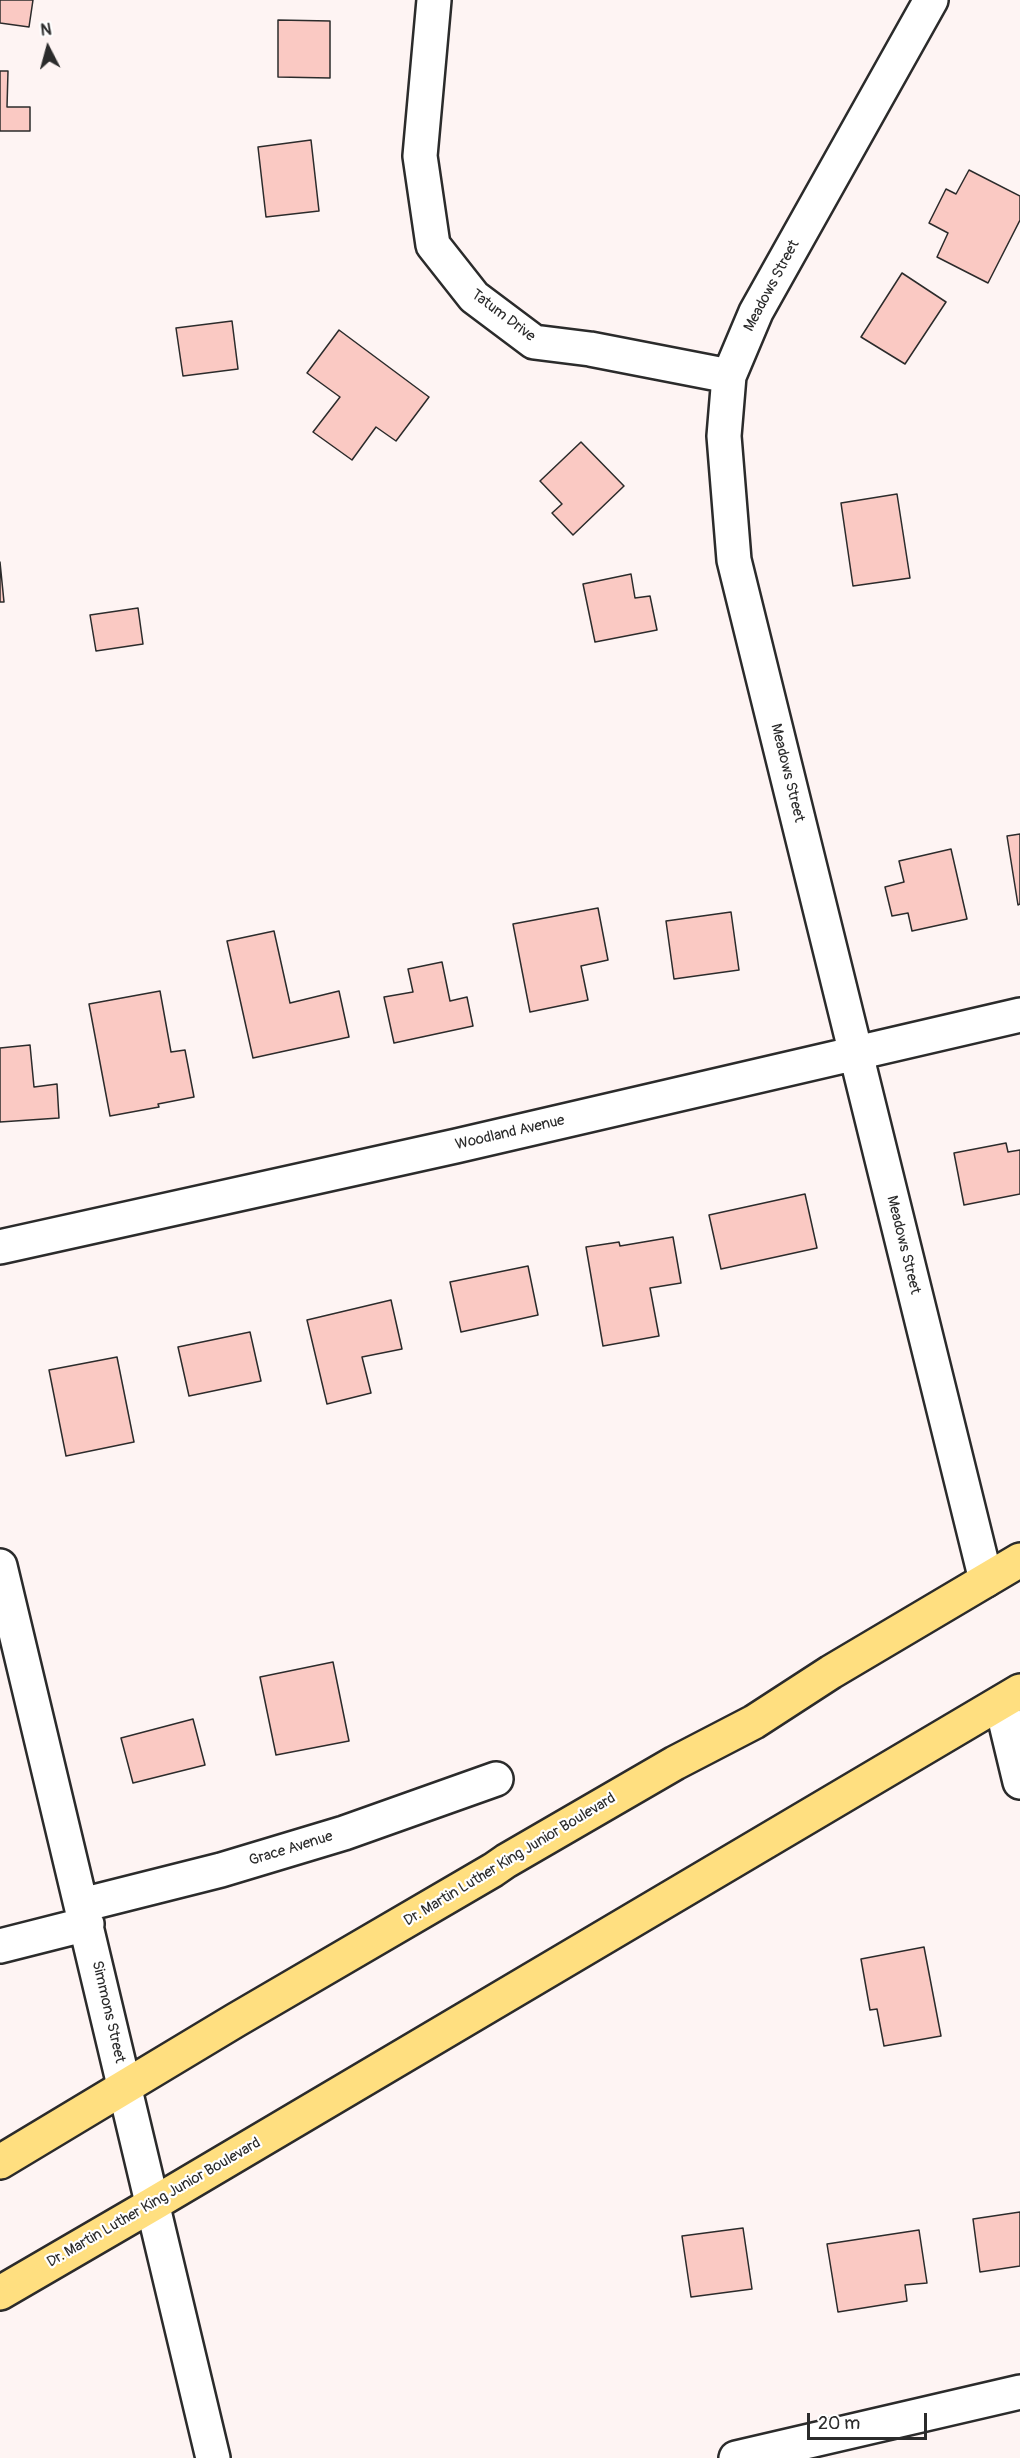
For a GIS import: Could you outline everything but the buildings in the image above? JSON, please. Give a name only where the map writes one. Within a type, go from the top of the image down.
[{"type":"main road","name":"Dr. Martin Luther King Junior Boulevard","points":[[0,2162],[506,1861],[675,1763],[754,1722],[831,1672],[1020,1560]]},
{"type":"main road","name":"Dr. Martin Luther King Junior Boulevard","points":[[0,2293],[1010,1697]]},
{"type":"street","name":"Tatum Drive","points":[[434,0],[420,156],[433,245],[474,297],[534,342],[590,349],[729,376]]},
{"type":"street","name":"Meadows Street","points":[[931,0],[756,312],[729,376],[724,436],[734,560],[986,1580]]},
{"type":"street","name":"Woodland Avenue","points":[[0,1247],[456,1146],[855,1051],[1020,1015]]},
{"type":"street","name":"Simmons Street","points":[[0,1566],[213,2458]]},
{"type":"street","points":[[1010,1697],[1020,1782]]},
{"type":"street","name":"Grace Avenue","points":[[0,1946],[84,1915],[344,1833],[496,1779]]},
{"type":"street","points":[[736,2458],[1020,2392]]}]
